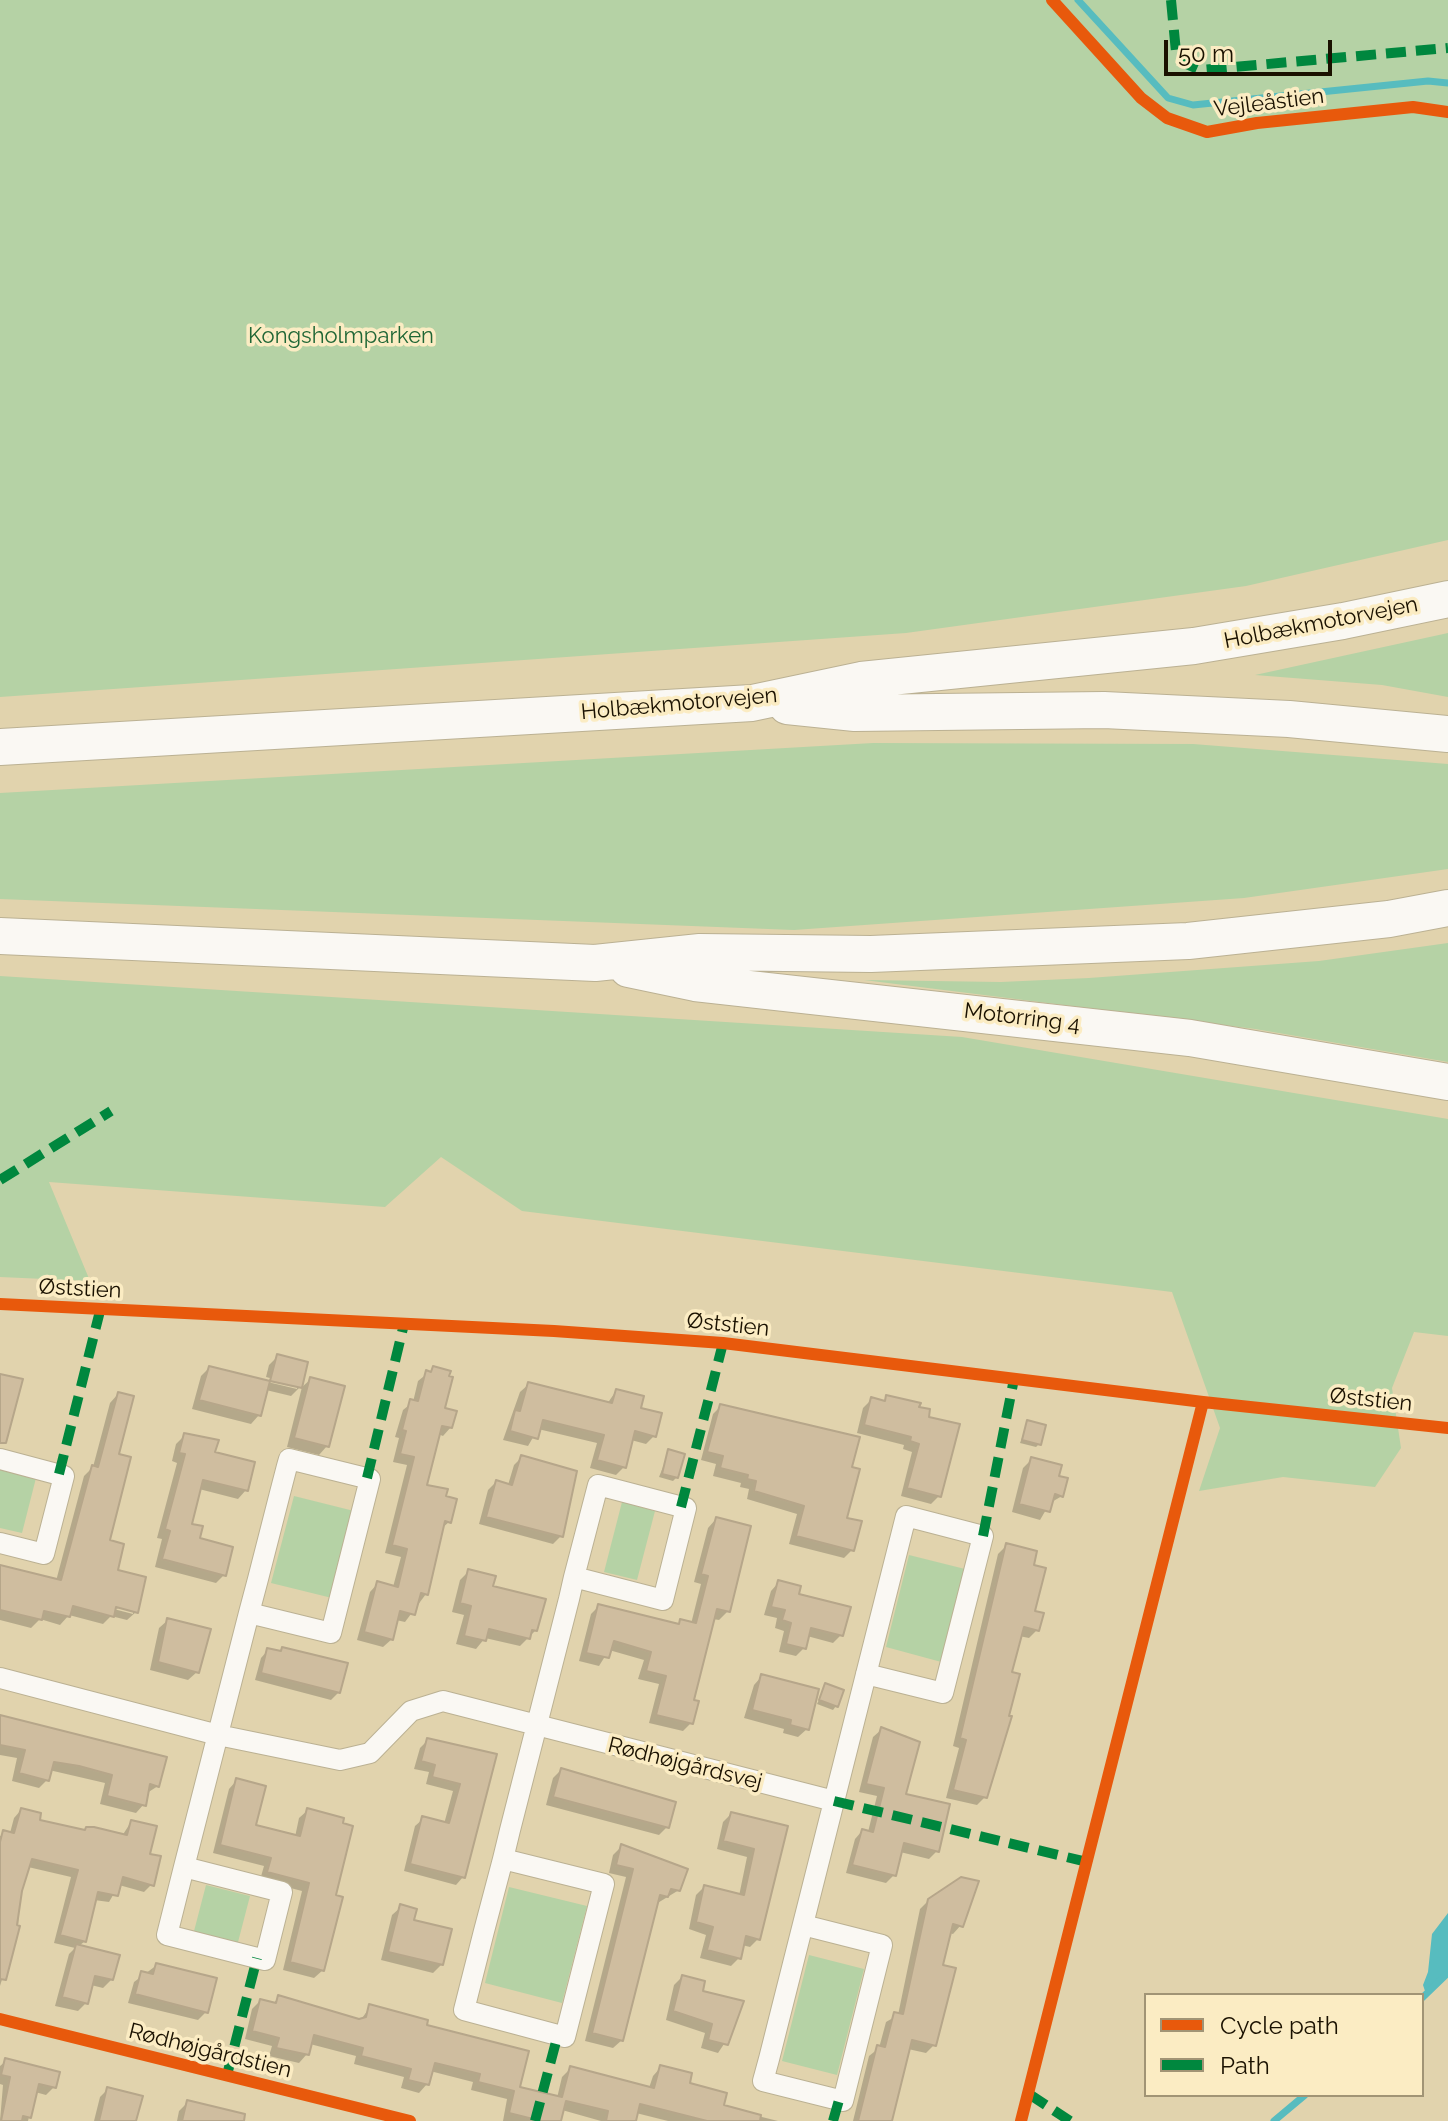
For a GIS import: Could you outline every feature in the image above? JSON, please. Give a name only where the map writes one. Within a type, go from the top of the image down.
[{"type":"highway","name":"Holbækmotorvejen","points":[[0,747],[752,703],[861,680],[1194,646],[1343,621],[1448,599]]},
{"type":"highway","points":[[752,703],[855,713],[1104,710],[1289,719],[1448,734]]},
{"type":"highway","points":[[0,936],[595,963],[700,952],[871,954],[1188,941],[1389,919],[1448,908]]},
{"type":"highway","name":"Motorring 4","points":[[595,963],[695,983],[1190,1038],[1448,1082]]},
{"type":"street","points":[[0,1459],[64,1476],[44,1554],[0,1543]]},
{"type":"street","points":[[184,1867],[282,1892],[265,1960],[167,1935],[184,1867],[249,1613],[289,1459],[370,1479],[331,1633],[249,1613]]},
{"type":"street","points":[[503,1859],[604,1884],[565,2037],[464,2010],[574,1577],[598,1485],[686,1508],[663,1600],[574,1577]]},
{"type":"street","points":[[803,1925],[882,1945],[843,2101],[763,2081],[803,1925],[834,1801],[866,1674],[906,1516],[983,1536],[943,1693],[866,1674]]},
{"type":"street","name":"Rødhøjgårdsvej","points":[[0,1678],[218,1735],[340,1760],[370,1753],[411,1711],[443,1701],[834,1801]]},
{"type":"green space","name":"Kongsholmparken","points":[[0,0],[1448,0],[1448,540],[1246,586],[906,633],[0,697]]},
{"type":"green space","points":[[1448,633],[1448,697],[1382,685],[1255,675]]},
{"type":"green space","points":[[873,743],[1193,744],[1448,764],[1448,869],[1244,898],[794,930],[0,899],[0,793]]},
{"type":"green space","points":[[1448,943],[1448,1062],[1255,1029],[864,980],[1001,982],[1089,978],[1319,961]]},
{"type":"green space","points":[[0,976],[962,1037],[1448,1119],[1448,1336],[1414,1332],[1392,1388],[1401,1448],[1375,1487],[1283,1477],[1199,1491],[1220,1428],[1172,1292],[522,1211],[441,1157],[385,1207],[49,1182],[90,1281],[0,1277]]},
{"type":"green space","points":[[0,1469],[36,1478],[22,1533],[0,1528]]},
{"type":"green space","points":[[294,1496],[354,1511],[332,1598],[271,1583]]},
{"type":"green space","points":[[622,1502],[655,1511],[637,1580],[604,1572]]},
{"type":"green space","points":[[909,1555],[969,1570],[945,1663],[886,1647]]},
{"type":"green space","points":[[206,1885],[250,1896],[237,1946],[193,1935]]},
{"type":"green space","points":[[509,1887],[587,1906],[562,2003],[485,1983]]},
{"type":"green space","points":[[809,1955],[864,1969],[837,2075],[782,2061]]},
{"type":"water","points":[[1448,1913],[1448,1973],[1426,1994],[1423,1985],[1428,1972],[1432,1934]]},
{"type":"building","points":[[277,1354],[308,1362],[302,1388],[270,1381]]},
{"type":"building","points":[[209,1366],[270,1381],[261,1416],[199,1400]]},
{"type":"building","points":[[433,1366],[451,1371],[449,1376],[453,1377],[445,1408],[457,1411],[452,1428],[442,1426],[427,1485],[448,1489],[446,1496],[457,1499],[451,1523],[445,1521],[428,1595],[421,1593],[415,1615],[400,1611],[393,1640],[364,1632],[377,1581],[398,1587],[407,1549],[392,1545],[414,1457],[400,1454],[406,1431],[402,1430],[410,1399],[418,1401],[426,1370],[431,1372]]},
{"type":"building","points":[[0,1374],[23,1379],[6,1443],[0,1443]]},
{"type":"building","points":[[310,1377],[345,1386],[329,1447],[294,1438]]},
{"type":"building","points":[[528,1382],[612,1403],[616,1389],[644,1396],[641,1408],[662,1413],[656,1437],[635,1431],[626,1468],[597,1460],[604,1435],[543,1420],[538,1439],[510,1431],[515,1410],[520,1411]]},
{"type":"building","points":[[118,1392],[134,1396],[119,1454],[131,1457],[110,1540],[124,1544],[118,1570],[146,1577],[138,1613],[116,1607],[114,1617],[73,1606],[70,1617],[44,1611],[42,1620],[0,1610],[0,1565],[61,1580],[92,1465],[98,1467]]},
{"type":"building","points":[[886,1395],[921,1403],[919,1407],[930,1409],[929,1417],[960,1424],[941,1497],[907,1488],[919,1444],[910,1441],[911,1437],[864,1425],[871,1397],[885,1401]]},
{"type":"building","points":[[720,1404],[860,1437],[852,1467],[860,1469],[847,1518],[862,1521],[854,1551],[796,1536],[804,1506],[754,1491],[756,1481],[747,1479],[748,1475],[720,1468],[723,1456],[707,1452]]},
{"type":"building","points":[[1027,1420],[1046,1425],[1041,1445],[1022,1440]]},
{"type":"building","points":[[184,1433],[219,1440],[215,1452],[255,1462],[248,1491],[203,1480],[192,1524],[203,1526],[200,1538],[233,1547],[226,1576],[162,1559],[170,1531],[165,1529],[185,1454],[179,1453]]},
{"type":"building","points":[[668,1449],[685,1454],[678,1478],[662,1474]]},
{"type":"building","points":[[521,1455],[577,1471],[563,1537],[486,1517],[496,1480],[512,1485]]},
{"type":"building","points":[[1031,1457],[1062,1465],[1059,1476],[1068,1478],[1063,1497],[1055,1494],[1050,1512],[1019,1504]]},
{"type":"building","points":[[716,1517],[751,1526],[730,1612],[717,1609],[694,1700],[699,1701],[693,1724],[656,1715],[666,1676],[646,1671],[651,1652],[614,1641],[609,1658],[586,1653],[598,1604],[679,1624],[680,1619],[696,1623],[708,1576],[701,1574]]},
{"type":"building","points":[[1006,1543],[1037,1551],[1034,1565],[1046,1568],[1035,1611],[1044,1613],[1039,1631],[1024,1627],[1012,1672],[1020,1674],[1009,1716],[1012,1716],[987,1798],[953,1790],[966,1740],[960,1738]]},
{"type":"building","points":[[468,1569],[496,1576],[493,1586],[546,1599],[537,1631],[532,1630],[530,1639],[489,1629],[486,1641],[464,1636],[471,1606],[460,1603]]},
{"type":"building","points":[[778,1580],[801,1586],[799,1594],[851,1607],[843,1636],[811,1628],[806,1649],[786,1644],[791,1623],[782,1620],[785,1610],[771,1607]]},
{"type":"building","points":[[167,1618],[211,1629],[199,1673],[158,1662]]},
{"type":"building","points":[[282,1647],[348,1663],[340,1693],[261,1673],[267,1648],[281,1651]]},
{"type":"building","points":[[761,1674],[819,1689],[809,1730],[790,1725],[791,1720],[752,1710]]},
{"type":"building","points":[[825,1683],[844,1690],[838,1707],[819,1700]]},
{"type":"building","points":[[0,1715],[167,1757],[159,1787],[150,1784],[146,1806],[107,1796],[112,1775],[79,1766],[54,1762],[49,1781],[19,1773],[25,1750],[0,1745]]},
{"type":"building","points":[[881,1727],[920,1742],[906,1794],[950,1804],[939,1852],[904,1843],[896,1876],[852,1865],[862,1829],[873,1832],[884,1788],[866,1784]]},
{"type":"building","points":[[427,1738],[497,1754],[465,1878],[410,1864],[422,1816],[449,1823],[460,1784],[432,1777],[435,1765],[421,1761]]},
{"type":"building","points":[[561,1768],[676,1802],[669,1828],[553,1797]]},
{"type":"building","points":[[236,1778],[266,1786],[256,1825],[300,1836],[307,1808],[344,1818],[343,1823],[353,1826],[336,1895],[343,1897],[324,1971],[290,1962],[309,1883],[267,1872],[271,1858],[220,1845]]},
{"type":"building","points":[[21,1808],[41,1813],[40,1820],[85,1830],[86,1827],[94,1827],[127,1835],[131,1820],[157,1826],[150,1854],[161,1856],[154,1886],[123,1877],[118,1896],[98,1892],[86,1942],[60,1935],[78,1870],[32,1859],[22,1891],[17,1925],[20,1926],[6,1980],[0,1979],[0,1842],[3,1830],[14,1833]]},
{"type":"building","points":[[731,1812],[788,1826],[760,1940],[746,1936],[741,1959],[707,1950],[713,1927],[696,1922],[704,1885],[744,1895],[754,1849],[723,1841]]},
{"type":"building","points":[[621,1844],[688,1869],[680,1891],[671,1889],[668,1897],[660,1895],[623,2041],[592,2033],[633,1869],[616,1865]]},
{"type":"building","points":[[961,1877],[979,1881],[963,1927],[953,1924],[943,1965],[956,1968],[936,2046],[912,2040],[892,2121],[858,2121],[877,2045],[885,2047],[894,2012],[903,2014],[928,1899]]},
{"type":"building","points":[[400,1904],[417,1909],[414,1920],[452,1929],[443,1965],[388,1952]]},
{"type":"building","points":[[76,1944],[120,1955],[113,1980],[95,1976],[88,2004],[62,1997]]},
{"type":"building","points":[[156,1963],[217,1978],[208,2013],[135,1994],[141,1971],[153,1974]]},
{"type":"building","points":[[682,1975],[705,1981],[703,1991],[744,2001],[728,2045],[708,2040],[712,2024],[673,2011]]},
{"type":"building","points":[[278,1995],[359,2019],[366,2017],[369,2004],[428,2020],[427,2025],[529,2051],[520,2087],[562,2097],[570,2066],[654,2088],[660,2065],[692,2073],[690,2083],[727,2093],[724,2105],[761,2115],[760,2121],[707,2121],[640,2104],[636,2121],[606,2121],[608,2111],[566,2101],[561,2121],[541,2121],[509,2113],[514,2091],[478,2082],[480,2074],[435,2063],[429,2085],[408,2080],[411,2069],[361,2056],[363,2048],[314,2035],[309,2055],[276,2048],[279,2038],[252,2031],[260,1999],[276,2003]]},
{"type":"building","points":[[5,2058],[60,2072],[56,2088],[39,2084],[31,2118],[23,2116],[22,2121],[1,2121],[10,2077],[1,2075]]},
{"type":"building","points":[[107,2087],[143,2096],[136,2121],[99,2121]]},
{"type":"building","points":[[187,2100],[245,2114],[244,2121],[182,2121]]},
{"type":"waterway","points":[[1078,0],[1168,98],[1193,105],[1428,81],[1448,83]]},
{"type":"waterway","points":[[1424,1996],[1448,1973]]},
{"type":"waterway","points":[[1274,2121],[1303,2097]]},
{"type":"marked path","points":[[1171,0],[1176,52],[1184,63],[1200,70],[1448,48]]},
{"type":"marked path","points":[[0,1180],[111,1111]]},
{"type":"marked path","points":[[59,1474],[100,1311]]},
{"type":"marked path","points":[[367,1478],[404,1324]]},
{"type":"marked path","points":[[681,1507],[723,1343]]},
{"type":"marked path","points":[[983,1536],[1014,1379]]},
{"type":"marked path","points":[[834,1801],[1087,1862]]},
{"type":"marked path","points":[[227,2075],[257,1958]]},
{"type":"marked path","points":[[535,2121],[558,2034]]},
{"type":"marked path","points":[[1029,2094],[1070,2121]]},
{"type":"marked path","points":[[833,2121],[839,2100]]},
{"type":"cycle path","name":"Vejleåstien","points":[[1052,0],[1141,98],[1167,118],[1207,132],[1257,123],[1413,107],[1448,112]]},
{"type":"cycle path","name":"Øststien","points":[[0,1304],[554,1331],[723,1343],[1203,1402],[1448,1428]]},
{"type":"cycle path","points":[[1021,2121],[1203,1402]]},
{"type":"cycle path","name":"Rødhøjgårdstien","points":[[0,2019],[410,2121]]}]
